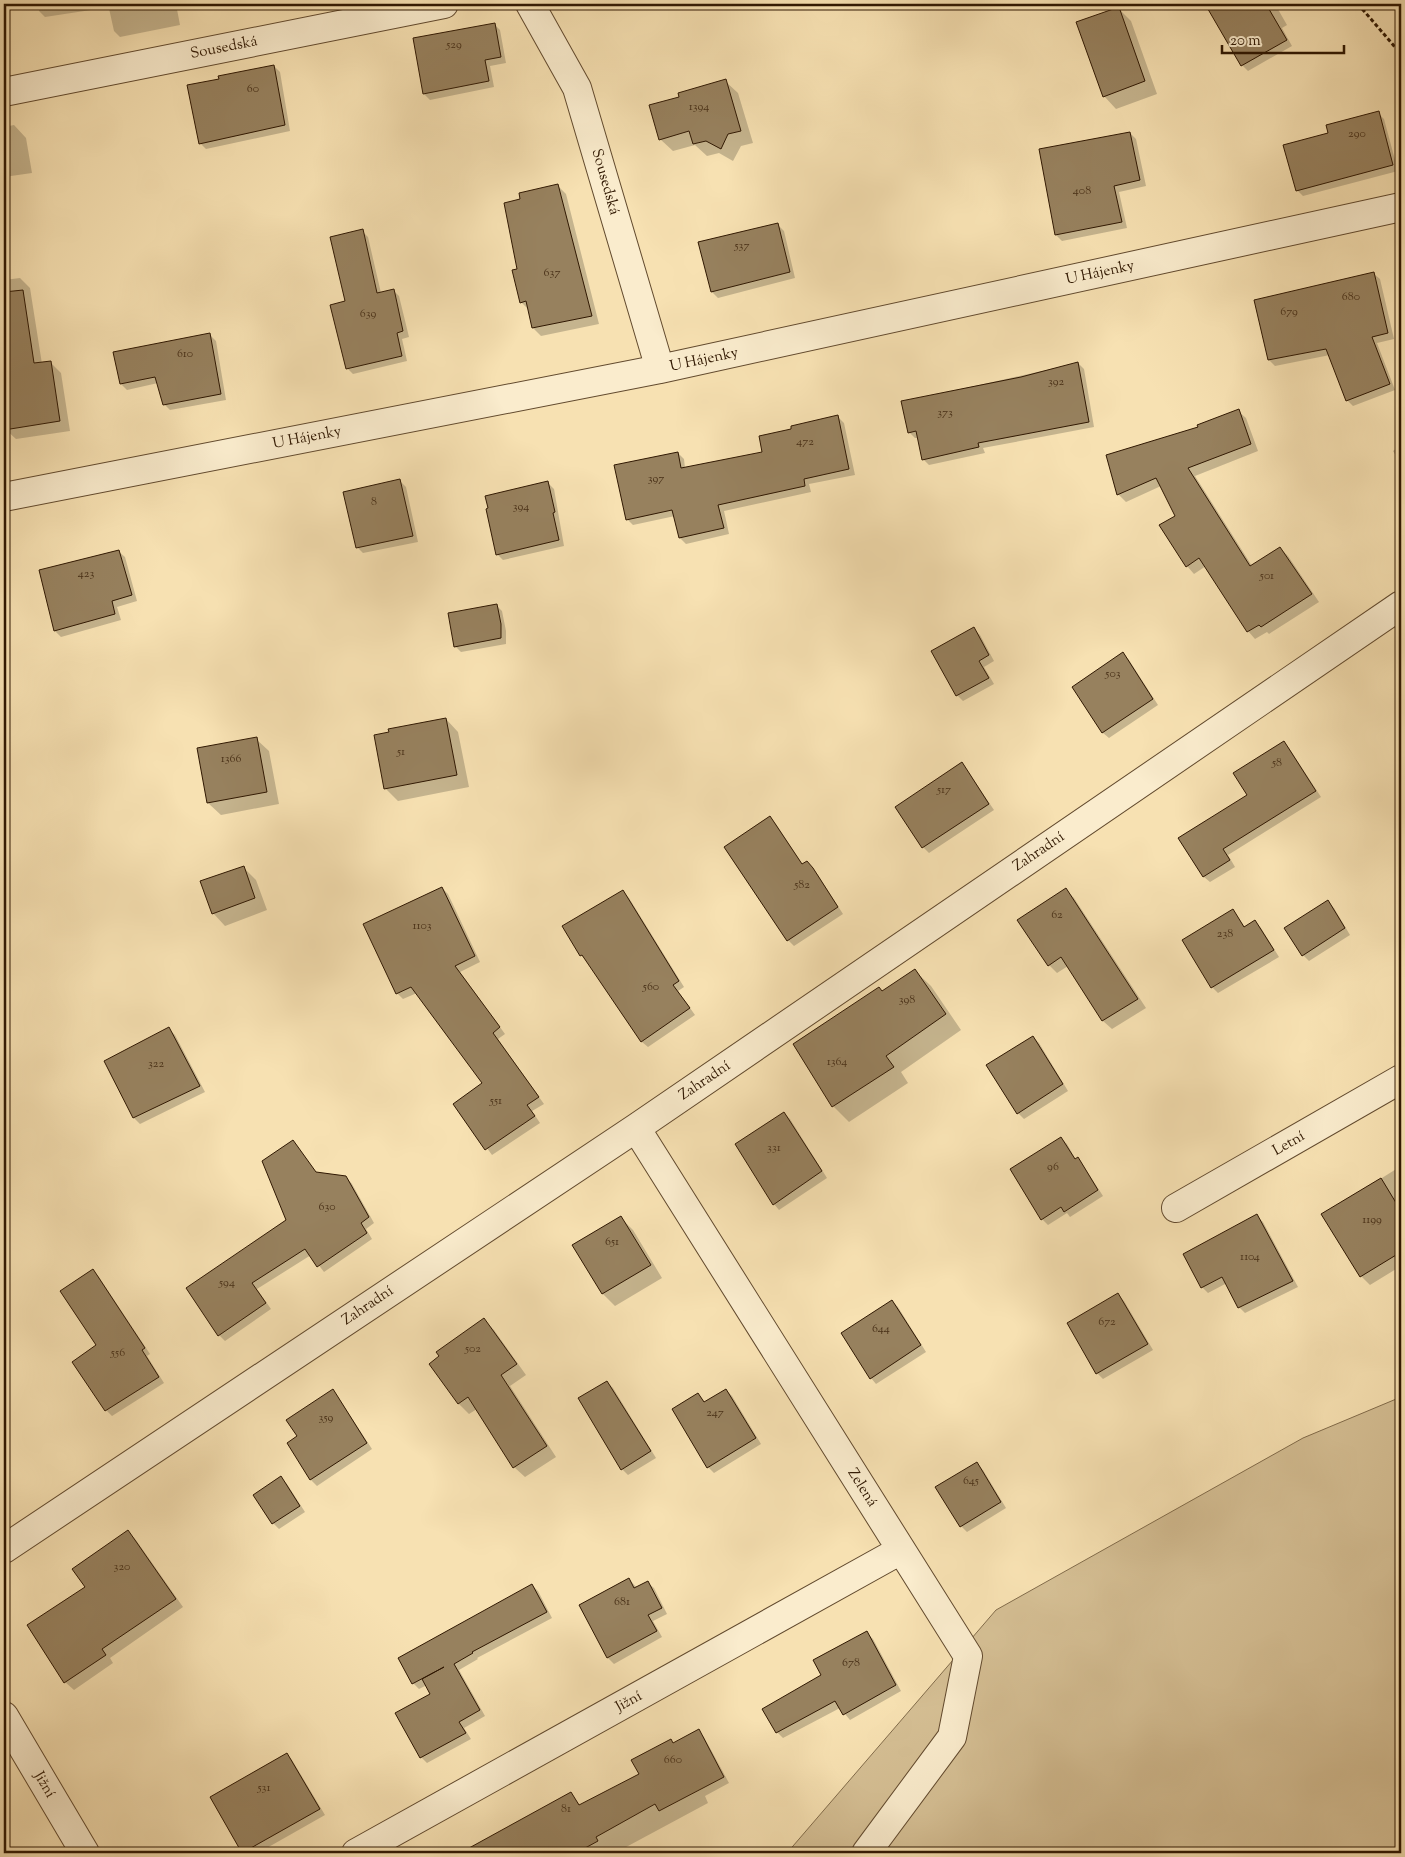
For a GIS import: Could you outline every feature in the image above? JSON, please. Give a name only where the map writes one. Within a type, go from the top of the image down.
[{"type":"street","name":"Sousedská","points":[[4,92],[444,4]]},
{"type":"street","name":"Sousedská","points":[[530,4],[577,88],[660,369]]},
{"type":"street","name":"U Hájenky","points":[[4,497],[660,369],[1401,207]]},
{"type":"street","name":"Zahradní","points":[[4,1549],[636,1128],[1401,605]]},
{"type":"street","name":"Letní","points":[[1176,1208],[1401,1079]]},
{"type":"street","name":"Zelená","points":[[636,1128],[968,1656],[952,1736],[866,1853]]},
{"type":"street","name":"Jižní","points":[[356,1853],[901,1550]]},
{"type":"street","name":"Jižní","points":[[4,1716],[85,1853]]},
{"type":"path","points":[[1358,4],[1401,54]]},
{"type":"shaded area","points":[[1401,1397],[1401,1853],[787,1853],[996,1610],[1303,1438]]},
{"type":"building","points":[[1205,4],[1266,4],[1287,40],[1241,66]]},
{"type":"building","points":[[1119,7],[1145,81],[1103,97],[1076,22]]},
{"type":"building","points":[[495,23],[501,57],[485,60],[489,81],[423,94],[413,38]]},
{"type":"building","points":[[274,65],[285,125],[199,144],[187,85],[219,79],[218,76]]},
{"type":"building","points":[[726,79],[741,131],[728,134],[721,149],[706,141],[693,144],[689,131],[659,140],[649,105],[679,97],[678,93]]},
{"type":"building","points":[[1379,111],[1393,165],[1296,191],[1283,145],[1328,133],[1326,125]]},
{"type":"building","points":[[1130,132],[1140,180],[1114,186],[1122,222],[1055,235],[1039,149]]},
{"type":"building","points":[[558,184],[592,316],[532,328],[526,301],[520,303],[512,270],[517,269],[504,203],[520,199],[519,193]]},
{"type":"building","points":[[778,223],[790,272],[711,292],[698,242]]},
{"type":"building","points":[[363,229],[377,293],[394,289],[403,331],[397,333],[402,356],[346,369],[330,305],[345,301],[330,237]]},
{"type":"building","points":[[1374,272],[1388,333],[1372,337],[1390,384],[1346,401],[1326,349],[1268,360],[1254,300]]},
{"type":"building","points":[[23,290],[34,363],[51,361],[60,421],[4,430],[4,292]]},
{"type":"building","points":[[210,333],[221,394],[163,405],[155,377],[120,384],[113,352]]},
{"type":"building","points":[[1078,362],[1089,422],[978,443],[979,447],[922,460],[916,431],[908,433],[901,401],[1021,377]]},
{"type":"building","points":[[1239,409],[1251,444],[1188,468],[1250,566],[1280,547],[1312,594],[1261,627],[1259,625],[1247,632],[1199,558],[1186,567],[1159,525],[1175,516],[1156,478],[1117,495],[1106,455],[1198,427],[1197,425]]},
{"type":"building","points":[[838,415],[849,469],[804,479],[805,486],[718,505],[724,528],[679,538],[672,510],[626,520],[614,465],[678,452],[681,468],[762,452],[759,436]]},
{"type":"building","points":[[400,479],[413,536],[356,548],[343,492]]},
{"type":"building","points":[[548,481],[559,540],[496,555],[485,496]]},
{"type":"building","points":[[119,550],[132,595],[112,601],[115,614],[54,631],[39,570]]},
{"type":"building","points":[[497,604],[501,624],[501,638],[454,647],[448,613]]},
{"type":"building","points":[[974,627],[989,655],[979,661],[989,678],[956,696],[931,651]]},
{"type":"building","points":[[1123,652],[1153,699],[1102,733],[1072,687]]},
{"type":"building","points":[[446,718],[457,775],[384,789],[374,735],[389,732],[388,729]]},
{"type":"building","points":[[257,737],[267,792],[207,803],[197,748]]},
{"type":"building","points":[[1284,741],[1316,791],[1223,849],[1230,860],[1203,877],[1178,838],[1247,795],[1233,773]]},
{"type":"building","points":[[962,762],[989,804],[922,848],[895,807]]},
{"type":"building","points":[[770,816],[802,864],[807,861],[813,868],[838,907],[787,941],[724,847]]},
{"type":"building","points":[[244,866],[255,898],[212,914],[200,881]]},
{"type":"building","points":[[442,887],[475,956],[455,966],[500,1027],[493,1033],[539,1097],[527,1105],[535,1116],[485,1150],[453,1104],[482,1083],[411,987],[396,994],[363,924]]},
{"type":"building","points":[[1066,888],[1138,999],[1102,1021],[1061,957],[1048,966],[1017,920]]},
{"type":"building","points":[[623,890],[679,981],[673,985],[690,1008],[641,1042],[582,955],[580,956],[562,926]]},
{"type":"building","points":[[1328,900],[1345,928],[1302,956],[1284,928]]},
{"type":"building","points":[[1233,909],[1244,927],[1255,920],[1274,950],[1211,988],[1182,940]]},
{"type":"building","points":[[915,969],[946,1014],[886,1056],[894,1067],[832,1107],[793,1044],[879,987],[882,991]]},
{"type":"building","points":[[169,1027],[200,1086],[133,1118],[104,1061]]},
{"type":"building","points":[[1033,1036],[1063,1084],[1017,1114],[986,1065]]},
{"type":"building","points":[[784,1112],[822,1171],[773,1205],[735,1144]]},
{"type":"building","points":[[1061,1137],[1075,1159],[1078,1157],[1098,1190],[1064,1212],[1061,1207],[1041,1220],[1010,1169]]},
{"type":"building","points":[[293,1140],[316,1172],[346,1176],[369,1217],[361,1223],[367,1233],[317,1267],[305,1249],[252,1283],[266,1303],[218,1336],[186,1288],[286,1220],[262,1161]]},
{"type":"building","points":[[1381,1178],[1401,1211],[1401,1252],[1360,1277],[1321,1214]]},
{"type":"building","points":[[1257,1214],[1293,1281],[1238,1308],[1222,1277],[1201,1288],[1183,1254]]},
{"type":"building","points":[[621,1216],[651,1265],[602,1294],[572,1245]]},
{"type":"building","points":[[93,1269],[145,1348],[142,1350],[159,1377],[105,1411],[72,1362],[96,1345],[60,1291]]},
{"type":"building","points":[[1118,1293],[1148,1344],[1096,1374],[1067,1323]]},
{"type":"building","points":[[892,1300],[921,1345],[870,1379],[841,1333]]},
{"type":"building","points":[[484,1318],[517,1364],[501,1375],[547,1446],[513,1468],[468,1397],[458,1404],[429,1364],[439,1356],[436,1352]]},
{"type":"building","points":[[607,1381],[651,1451],[621,1470],[578,1398]]},
{"type":"building","points":[[333,1389],[367,1443],[310,1480],[287,1443],[297,1436],[286,1420]]},
{"type":"building","points":[[726,1389],[756,1438],[707,1468],[672,1409],[698,1393],[704,1402]]},
{"type":"building","points":[[977,1462],[1001,1502],[960,1527],[935,1487]]},
{"type":"building","points":[[281,1476],[300,1506],[272,1524],[253,1495]]},
{"type":"building","points":[[128,1530],[176,1599],[102,1649],[106,1655],[64,1683],[27,1625],[85,1587],[72,1569]]},
{"type":"building","points":[[629,1578],[634,1588],[648,1581],[662,1608],[648,1615],[657,1631],[607,1658],[579,1605]]},
{"type":"building","points":[[532,1584],[547,1612],[472,1652],[454,1664],[480,1710],[459,1722],[466,1733],[420,1758],[395,1713],[430,1694],[422,1679],[444,1667],[412,1684],[398,1658]]},
{"type":"building","points":[[867,1631],[896,1685],[843,1715],[835,1701],[776,1733],[762,1709],[821,1675],[813,1660]]},
{"type":"building","points":[[699,1729],[724,1777],[659,1811],[655,1804],[596,1837],[598,1841],[576,1853],[460,1853],[571,1792],[579,1805],[639,1774],[631,1760],[671,1739],[673,1743]]},
{"type":"building","points":[[287,1753],[320,1809],[242,1853],[210,1797]]}]
